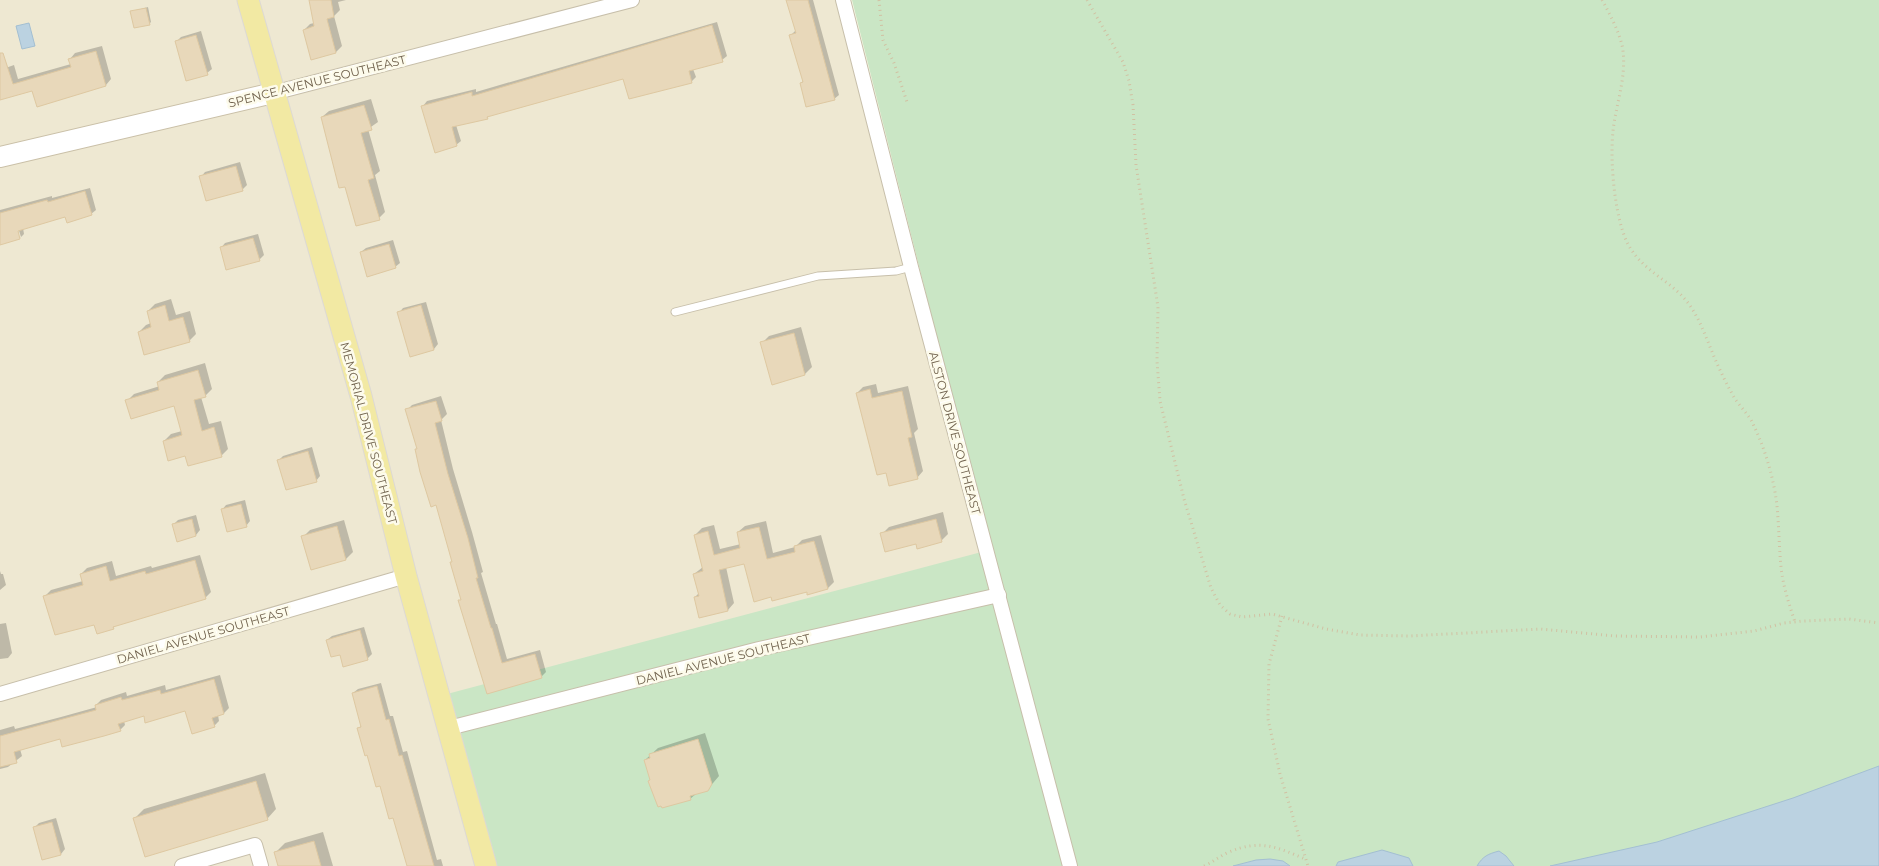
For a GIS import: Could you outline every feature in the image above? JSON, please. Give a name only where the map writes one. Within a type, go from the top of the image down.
[{"type":"main road","name":"MEMORIAL DRIVE SOUTHEAST","points":[[248,0],[360,396],[406,576],[486,866]]},
{"type":"street","name":"SPENCE AVENUE SOUTHEAST","points":[[0,157],[273,93],[632,0]]},
{"type":"street","name":"ALSTON DRIVE SOUTHEAST","points":[[843,0],[911,267],[1070,866]]},
{"type":"street","name":"DANIEL AVENUE SOUTHEAST","points":[[0,694],[406,576]]},
{"type":"street","name":"DANIEL AVENUE SOUTHEAST","points":[[449,728],[759,649],[998,595]]},
{"type":"street","points":[[188,865],[255,845],[261,866]]},
{"type":"lane","points":[[675,312],[818,276],[896,271],[911,267]]},
{"type":"path","points":[[879,0],[883,40],[894,63],[908,105]]},
{"type":"path","points":[[1087,0],[1123,62],[1129,81],[1133,105],[1136,165],[1158,307],[1157,361],[1160,401],[1184,499],[1211,588],[1220,605],[1230,614],[1242,617],[1272,614],[1326,629],[1360,635],[1410,636],[1540,629],[1615,636],[1700,637],[1754,630],[1795,622],[1849,619],[1879,623]]},
{"type":"path","points":[[1602,0],[1622,45],[1624,64],[1613,131],[1612,162],[1618,210],[1624,235],[1644,266],[1690,305],[1701,325],[1720,371],[1735,398],[1750,419],[1763,448],[1777,504],[1781,568],[1795,622]]},
{"type":"path","points":[[1282,616],[1270,664],[1268,719],[1280,774],[1308,866]]},
{"type":"path","points":[[1204,866],[1228,853],[1260,844],[1280,848],[1306,859]]},
{"type":"shaded area","points":[[0,0],[847,0],[989,552],[477,866],[0,866]]},
{"type":"green space","points":[[852,0],[1879,0],[1879,866],[1070,866]]},
{"type":"green space","points":[[989,550],[1069,866],[477,866],[432,698]]},
{"type":"water","points":[[29,23],[35,46],[22,49],[16,26]]},
{"type":"water","points":[[1879,766],[1879,866],[1550,866],[1657,842],[1793,798]]},
{"type":"water","points":[[1382,850],[1409,858],[1413,866],[1336,866],[1338,862]]},
{"type":"water","points":[[1499,851],[1514,866],[1477,866],[1486,856]]},
{"type":"water","points":[[1270,859],[1283,861],[1290,866],[1233,866],[1256,860]]},
{"type":"building","points":[[309,0],[331,0],[334,17],[327,19],[336,53],[311,60],[303,30],[314,26]]},
{"type":"building","points":[[786,0],[808,0],[835,100],[806,107],[800,83],[803,82],[789,35],[796,33]]},
{"type":"building","points":[[146,8],[150,25],[134,28],[130,11]]},
{"type":"building","points":[[712,25],[723,62],[689,71],[692,83],[629,99],[623,79],[487,117],[488,119],[452,127],[457,146],[435,153],[421,106],[472,92],[472,96]]},
{"type":"building","points":[[196,35],[208,75],[186,81],[175,41]]},
{"type":"building","points":[[96,51],[106,86],[37,107],[32,91],[0,100],[0,53],[3,53],[13,84],[71,67],[68,59]]},
{"type":"building","points":[[364,105],[372,130],[361,133],[374,178],[368,180],[380,220],[356,226],[345,187],[339,188],[321,117]]},
{"type":"building","points":[[236,166],[243,191],[206,201],[199,176]]},
{"type":"building","points":[[85,191],[92,215],[67,223],[65,217],[18,231],[20,239],[0,245],[0,213]]},
{"type":"building","points":[[253,238],[260,261],[226,270],[220,247]]},
{"type":"building","points":[[389,244],[396,268],[367,277],[360,252]]},
{"type":"building","points":[[165,305],[169,321],[183,317],[190,342],[144,355],[138,332],[151,327],[147,311]]},
{"type":"building","points":[[421,305],[434,350],[410,357],[397,312]]},
{"type":"building","points":[[794,333],[805,375],[772,385],[760,342]]},
{"type":"building","points":[[198,370],[206,397],[194,400],[202,431],[214,427],[222,457],[188,466],[185,456],[168,461],[163,441],[182,435],[174,406],[131,419],[125,400],[159,390],[157,382]]},
{"type":"building","points":[[870,389],[872,398],[902,391],[912,437],[908,438],[918,479],[889,486],[886,473],[877,475],[856,393]]},
{"type":"building","points":[[436,401],[442,421],[435,423],[448,474],[468,538],[478,578],[476,578],[502,663],[535,654],[542,678],[487,694],[458,600],[461,600],[436,505],[431,507],[420,472],[415,449],[417,449],[405,409]]},
{"type":"building","points":[[308,451],[317,482],[286,490],[277,460]]},
{"type":"building","points":[[241,504],[247,527],[227,532],[221,509]]},
{"type":"building","points":[[192,519],[196,536],[177,542],[172,524]]},
{"type":"building","points":[[936,519],[942,542],[917,549],[916,544],[885,552],[880,533]]},
{"type":"building","points":[[337,526],[346,560],[311,570],[301,536]]},
{"type":"building","points":[[759,527],[767,559],[795,552],[794,546],[814,541],[828,589],[807,595],[807,592],[772,601],[771,597],[754,602],[744,564],[719,570],[728,611],[699,618],[694,597],[699,596],[693,574],[703,571],[694,535],[708,531],[714,555],[740,548],[737,532]]},
{"type":"building","points":[[195,560],[206,599],[113,627],[114,629],[97,634],[94,625],[55,635],[43,596],[83,585],[80,574],[106,566],[110,581],[145,571],[146,574]]},
{"type":"building","points":[[360,630],[368,660],[343,667],[340,655],[331,657],[326,640]]},
{"type":"building","points":[[214,679],[224,714],[212,718],[215,727],[192,734],[185,711],[145,723],[144,716],[118,724],[121,731],[104,736],[62,747],[60,739],[14,752],[17,763],[0,767],[0,736],[96,710],[95,705],[121,697],[122,700],[160,690],[161,694]]},
{"type":"building","points":[[377,686],[386,720],[389,719],[399,756],[402,755],[434,866],[407,866],[393,818],[389,819],[380,786],[376,787],[367,755],[365,756],[357,728],[361,727],[352,693]]},
{"type":"building","points":[[698,739],[712,784],[708,791],[690,796],[691,800],[662,808],[661,806],[658,807],[648,781],[650,780],[644,760],[650,758],[649,754]]},
{"type":"building","points":[[256,781],[268,820],[145,857],[133,818]]},
{"type":"building","points":[[52,822],[61,855],[42,860],[33,827]]},
{"type":"building","points":[[314,841],[321,866],[278,866],[274,852]]}]
